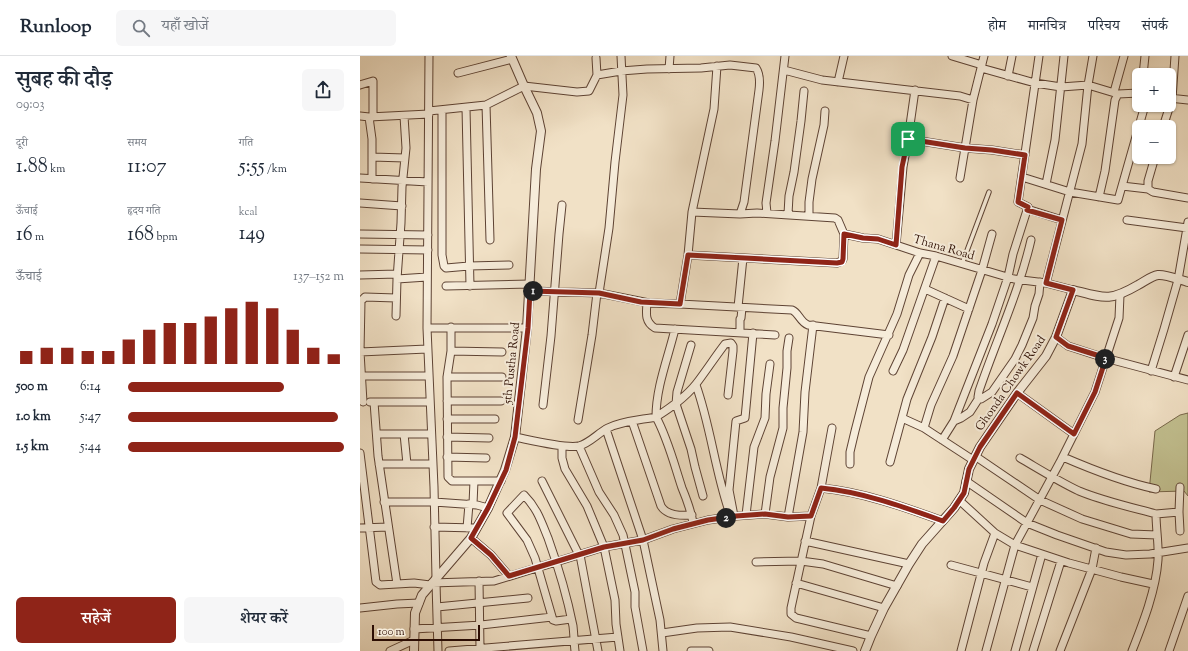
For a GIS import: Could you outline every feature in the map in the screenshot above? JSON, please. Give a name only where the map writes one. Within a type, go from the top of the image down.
[{"type":"street","points":[[429,56],[427,328],[433,464],[434,582],[437,608],[438,651]]},
{"type":"street","points":[[578,420],[609,228],[623,95],[621,56]]},
{"type":"street","points":[[669,69],[670,56]]},
{"type":"street","points":[[767,213],[766,203],[776,141],[785,56]]},
{"type":"street","points":[[838,82],[844,56]]},
{"type":"street","points":[[952,56],[1008,76],[1035,83],[1061,87],[1088,86],[1116,93],[1132,93]]},
{"type":"street","points":[[960,178],[973,100],[984,56]]},
{"type":"street","points":[[1008,76],[1012,56]]},
{"type":"street","points":[[942,440],[954,421],[992,324],[1008,277],[1013,254],[1028,207],[1018,202],[1039,56]]},
{"type":"street","points":[[1046,184],[1055,140],[1064,56]]},
{"type":"street","points":[[979,398],[983,398],[992,392],[1018,352],[1033,318],[1035,306],[1070,192],[1082,144],[1092,56]]},
{"type":"street","points":[[1099,197],[1105,171],[1116,93],[1124,56]]},
{"type":"street","points":[[1143,68],[1144,56]]},
{"type":"street","points":[[1174,68],[1175,56]]},
{"type":"street","points":[[458,73],[512,57]]},
{"type":"street","name":"5th Pustha Road","points":[[414,651],[415,613],[422,596],[471,538],[488,508],[506,470],[515,437],[528,328],[536,169],[541,131],[537,112],[512,57]]},
{"type":"street","points":[[360,116],[404,116],[486,105],[524,86],[577,92],[589,91],[597,75],[596,58]]},
{"type":"street","points":[[597,75],[621,71],[717,66],[744,66],[756,68],[758,70],[760,80],[744,202],[740,214]]},
{"type":"street","points":[[680,304],[688,255],[692,212],[714,109],[717,66]]},
{"type":"street","points":[[784,70],[822,80],[915,90],[960,96],[973,100]]},
{"type":"street","points":[[360,85],[374,80],[371,117],[372,179]]},
{"type":"street","points":[[896,245],[902,167],[908,139],[915,90]]},
{"type":"street","points":[[788,214],[788,196],[794,172],[804,91]]},
{"type":"street","points":[[1176,99],[1188,100]]},
{"type":"street","points":[[486,105],[490,240]]},
{"type":"street","points":[[466,108],[470,286]]},
{"type":"street","points":[[442,110],[443,262],[446,268],[509,265]]},
{"type":"street","points":[[809,215],[812,179],[824,125],[825,111]]},
{"type":"street","points":[[1022,177],[1070,192],[1118,200],[1143,112]]},
{"type":"street","points":[[396,316],[402,180],[406,148],[404,116]]},
{"type":"street","points":[[908,139],[1025,155]]},
{"type":"street","points":[[372,157],[405,158]]},
{"type":"street","points":[[1148,189],[1148,182],[1153,164]]},
{"type":"street","points":[[360,178],[428,182]]},
{"type":"street","points":[[1122,186],[1148,189],[1153,192],[1188,198]]},
{"type":"street","points":[[360,203],[402,206]]},
{"type":"street","points":[[543,405],[552,336],[554,291],[562,205]]},
{"type":"street","points":[[1027,210],[1062,220]]},
{"type":"street","points":[[688,255],[837,263],[842,262],[843,259],[844,234],[837,219],[809,215],[692,212]]},
{"type":"street","points":[[1127,220],[1188,225],[1178,280],[1151,371]]},
{"type":"street","points":[[360,234],[428,235]]},
{"type":"street","name":"Thana Road","points":[[844,234],[878,239],[920,253],[936,256],[1019,280],[1043,283],[1107,298],[1120,295],[1156,275],[1164,275],[1188,282]]},
{"type":"street","points":[[924,428],[931,405],[953,356],[982,270],[992,234]]},
{"type":"street","points":[[954,421],[970,412],[979,398],[978,395],[1017,288],[1031,240]]},
{"type":"street","points":[[360,249],[428,250]]},
{"type":"street","points":[[850,464],[850,452],[869,377],[889,335],[909,275],[920,253]]},
{"type":"street","points":[[893,371],[903,350],[936,256]]},
{"type":"street","points":[[740,332],[743,258]]},
{"type":"street","points":[[360,275],[427,277]]},
{"type":"street","points":[[446,286],[530,287],[554,291],[598,293],[647,303],[792,310],[795,311],[805,325],[889,335]]},
{"type":"street","points":[[925,289],[969,309]]},
{"type":"street","name":"Ghonda Chowk Road","points":[[866,651],[884,608],[909,564],[922,544],[954,508],[964,493],[969,469],[974,458],[1017,393],[1046,356],[1056,337],[1073,290]]},
{"type":"street","points":[[986,651],[1015,545],[1063,457],[1095,392],[1119,318],[1120,295]]},
{"type":"street","points":[[396,298],[365,297],[362,298],[361,301],[360,352],[362,403],[430,402]]},
{"type":"street","points":[[890,462],[907,399],[930,342],[945,298]]},
{"type":"street","points":[[647,303],[647,321],[655,328],[775,335]]},
{"type":"street","points":[[788,517],[803,432],[805,386],[813,325]]},
{"type":"street","points":[[451,327],[451,351],[447,377],[448,477],[452,481],[501,481]]},
{"type":"street","points":[[427,328],[528,328]]},
{"type":"street","points":[[675,329],[660,380],[656,400],[656,417],[668,444],[692,515],[693,524]]},
{"type":"street","points":[[733,517],[729,490],[736,421],[745,418],[753,333]]},
{"type":"street","points":[[1174,377],[1188,335]]},
{"type":"street","points":[[1056,337],[1068,346],[1151,371],[1188,380]]},
{"type":"street","points":[[765,514],[771,471],[783,428],[787,350],[790,338]]},
{"type":"street","points":[[515,437],[562,446],[580,446],[606,429],[622,423],[656,417],[676,404],[696,385],[725,344],[731,343],[733,346],[733,351],[728,395]]},
{"type":"street","points":[[691,345],[677,392],[676,404],[691,449],[703,496]]},
{"type":"street","points":[[360,352],[428,349]]},
{"type":"street","points":[[451,351],[502,352]]},
{"type":"street","points":[[746,515],[754,447],[765,418],[766,394],[770,364]]},
{"type":"street","points":[[361,376],[428,376]]},
{"type":"street","points":[[447,377],[502,377]]},
{"type":"street","points":[[696,385],[706,416],[725,500],[733,517]]},
{"type":"street","points":[[1017,393],[1074,434]]},
{"type":"street","points":[[447,401],[501,401]]},
{"type":"street","points":[[374,402],[379,464],[397,584]]},
{"type":"street","points":[[902,418],[924,428],[1040,500],[1082,519],[1131,534],[1157,535]]},
{"type":"street","points":[[447,419],[495,419]]},
{"type":"street","points":[[632,421],[661,506],[667,512],[679,516],[692,515]]},
{"type":"street","points":[[832,428],[821,488],[811,516],[790,611],[793,616],[871,636]]},
{"type":"street","points":[[606,429],[643,540],[662,633],[663,651]]},
{"type":"street","points":[[377,434],[431,434]]},
{"type":"street","points":[[404,434],[407,464]]},
{"type":"street","points":[[447,437],[490,438]]},
{"type":"street","points":[[562,446],[562,458],[565,469],[587,506],[604,547],[615,600],[620,651]]},
{"type":"street","points":[[580,446],[599,492],[614,515],[622,531],[635,592],[635,607],[643,651]]},
{"type":"street","points":[[360,453],[376,582],[380,585],[494,581],[604,547],[643,540],[673,529],[693,524],[746,515],[765,514],[788,517],[811,516]]},
{"type":"street","points":[[447,457],[486,458]]},
{"type":"street","points":[[1063,457],[1089,469],[1118,479],[1156,489]]},
{"type":"street","points":[[1020,458],[1052,477],[1080,491],[1119,505],[1156,514],[1179,512]]},
{"type":"street","points":[[379,464],[433,464]]},
{"type":"street","points":[[467,528],[474,481]]},
{"type":"street","points":[[542,481],[579,555],[598,651]]},
{"type":"street","points":[[966,481],[1027,523],[1106,552],[1126,555],[1188,548]]},
{"type":"street","points":[[1180,487],[1180,531]]},
{"type":"street","points":[[821,488],[844,490],[943,521]]},
{"type":"street","points":[[571,619],[556,621],[552,617],[535,558],[527,540],[507,513],[524,495],[533,504],[543,524],[556,562],[571,619],[576,651]]},
{"type":"street","points":[[959,500],[995,533],[1015,545],[1092,569],[1153,584]]},
{"type":"street","points":[[384,502],[471,504],[488,508]]},
{"type":"street","points":[[1132,651],[1145,613],[1158,560],[1156,514]]},
{"type":"street","points":[[360,528],[388,527]]},
{"type":"street","points":[[434,527],[476,528]]},
{"type":"street","points":[[961,651],[995,533]]},
{"type":"street","points":[[471,538],[491,555],[509,576]]},
{"type":"street","points":[[805,541],[909,564]]},
{"type":"street","points":[[1060,651],[1092,569],[1096,548]]},
{"type":"street","points":[[1014,651],[1042,554]]},
{"type":"street","points":[[756,562],[801,560],[823,564],[897,586]]},
{"type":"street","points":[[1033,651],[1061,560]]},
{"type":"street","points":[[951,565],[1032,587]]},
{"type":"street","points":[[479,581],[481,625],[480,648]]},
{"type":"street","points":[[796,582],[884,608]]},
{"type":"street","points":[[1169,651],[1188,596]]},
{"type":"street","points":[[437,608],[528,598]]},
{"type":"street","points":[[360,608],[419,603]]},
{"type":"street","points":[[414,629],[481,625],[552,617]]},
{"type":"street","points":[[662,633],[697,628],[730,627],[791,637],[853,651]]},
{"type":"street","points":[[449,651],[618,637]]},
{"type":"street","points":[[390,651],[414,640]]},
{"type":"street","points":[[540,643],[541,651]]},
{"type":"street","points":[[692,651],[709,651]]},
{"type":"lane","points":[[962,264],[989,192]]},
{"type":"shaded area","points":[[1188,413],[1188,496],[1184,491],[1149,492],[1155,431],[1180,415]]},
{"type":"route","points":[[908,139],[1025,155],[1018,202],[1028,207],[1027,210],[1062,220],[1046,283],[1073,290],[1056,337],[1068,346],[1106,358],[1095,392],[1074,434],[1017,393],[980,447],[971,463],[964,493],[943,521],[844,490],[821,488],[811,516],[788,517],[765,514],[708,520],[673,529],[643,540],[604,547],[509,576],[491,555],[471,538],[488,508],[506,470],[515,437],[528,328],[530,291],[599,293],[641,302],[680,304],[688,255],[837,263],[842,262],[843,259],[844,234],[878,239],[896,245],[902,188],[902,167],[908,139]]}]
